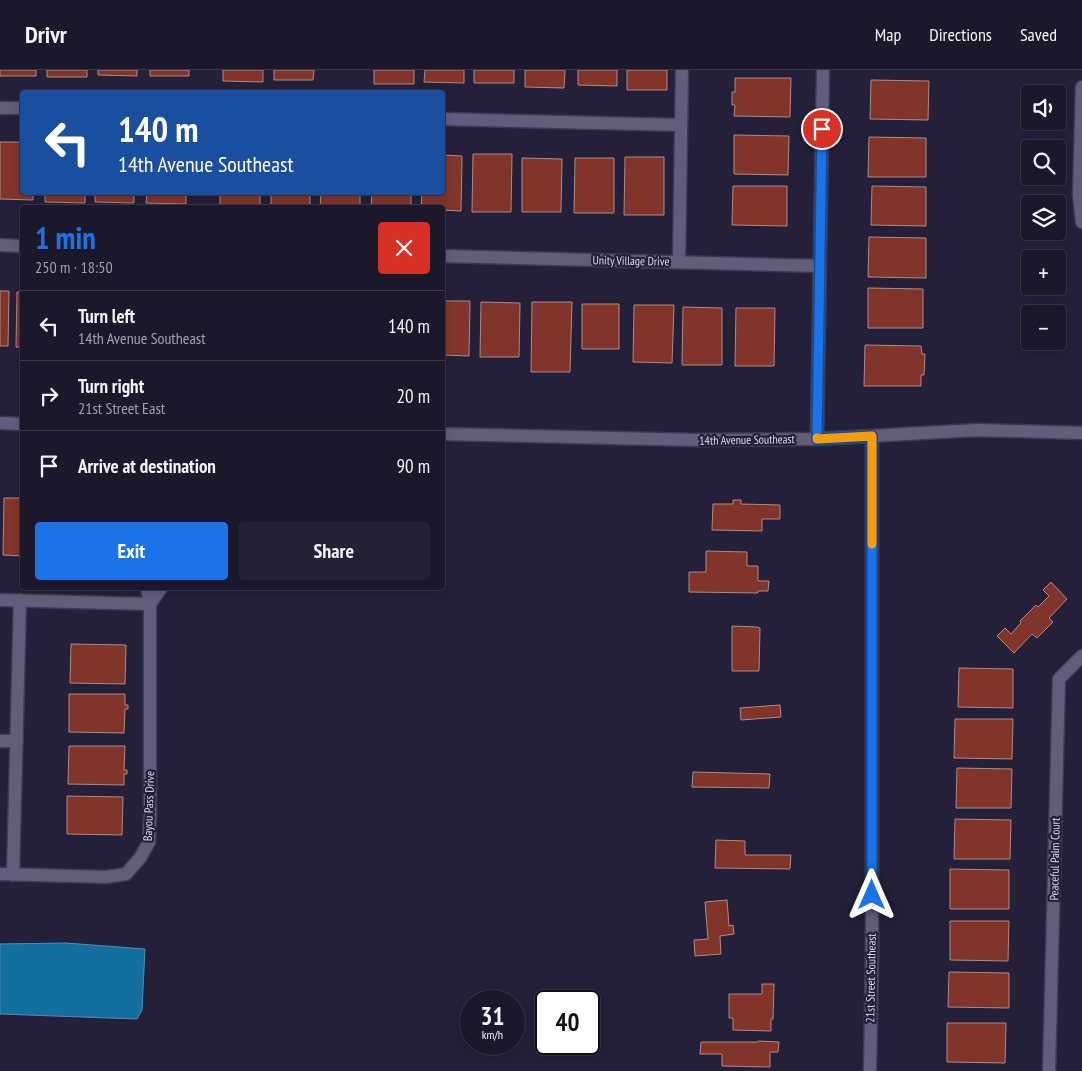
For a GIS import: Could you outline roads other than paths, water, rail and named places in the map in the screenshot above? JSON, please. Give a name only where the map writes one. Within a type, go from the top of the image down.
[{"type":"street","points":[[679,262],[682,70]]},
{"type":"street","points":[[817,439],[823,70]]},
{"type":"street","points":[[1082,87],[1079,195],[1082,222]]},
{"type":"street","points":[[0,108],[20,108]]},
{"type":"street","points":[[445,119],[681,125]]},
{"type":"street","points":[[0,245],[20,246]]},
{"type":"street","name":"Unity Village Drive","points":[[445,256],[820,266]]},
{"type":"street","points":[[0,423],[20,424]]},
{"type":"street","name":"14th Avenue Southeast","points":[[445,434],[696,440],[817,439],[977,430],[1082,433]]},
{"type":"street","name":"21st Street Southeast","points":[[870,1071],[872,955],[872,436]]},
{"type":"street","name":"Bayou Pass Drive","points":[[0,874],[106,877],[126,874],[140,858],[149,842],[150,604],[147,590]]},
{"type":"street","points":[[0,600],[150,604],[160,590]]},
{"type":"street","points":[[13,875],[20,600]]},
{"type":"street","name":"Peaceful Palm Court","points":[[1049,1071],[1059,679],[1082,656]]},
{"type":"street","points":[[0,741],[17,741]]},
{"type":"water","points":[[66,943],[145,949],[142,1010],[137,1019],[0,1014],[0,944]]}]
